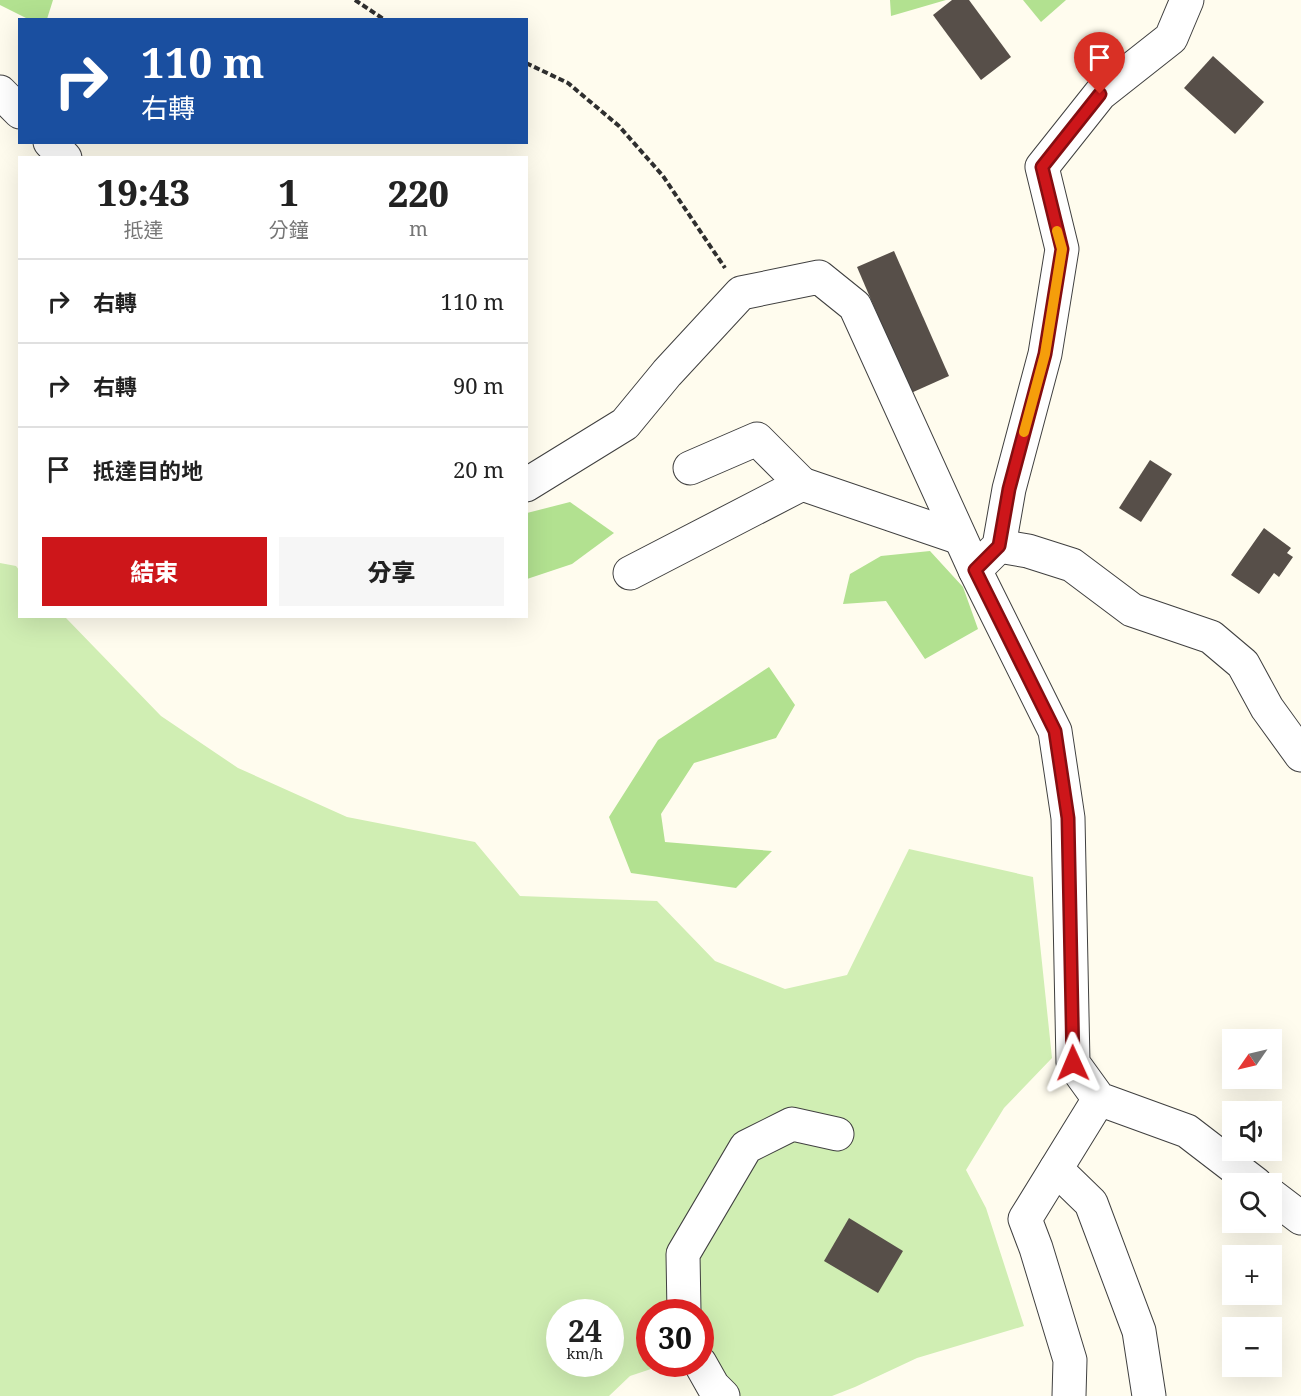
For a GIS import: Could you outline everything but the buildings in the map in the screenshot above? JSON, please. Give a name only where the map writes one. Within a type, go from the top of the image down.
[{"type":"street","points":[[975,570],[999,546],[1009,489],[1045,354],[1062,249],[1042,167],[1100,94],[1171,38],[1187,0]]},
{"type":"street","points":[[0,92],[18,110]]},
{"type":"street","points":[[52,144],[63,156]]},
{"type":"street","points":[[528,484],[625,424],[667,373],[741,293],[819,277],[855,306],[975,570],[1055,731],[1068,818],[1073,1063],[1099,1099],[1187,1131],[1242,1173]]},
{"type":"street","points":[[690,468],[757,439],[802,484],[960,538]]},
{"type":"street","points":[[630,573],[802,484]]},
{"type":"street","points":[[999,546],[1028,551],[1072,566],[1132,610],[1211,637],[1243,664],[1267,708],[1301,755]]},
{"type":"street","points":[[1069,1396],[1070,1360],[1025,1219],[1099,1099]]},
{"type":"street","points":[[684,1299],[683,1254],[746,1147],[792,1124],[837,1134]]},
{"type":"street","points":[[1056,1170],[1091,1203],[1139,1331],[1149,1396]]},
{"type":"street","points":[[1282,1204],[1301,1218]]},
{"type":"street","points":[[708,1377],[723,1396]]},
{"type":"path","points":[[355,0],[382,18]]},
{"type":"path","points":[[528,64],[568,83],[619,126],[663,176],[741,293]]},
{"type":"green space","points":[[0,0],[53,0],[47,18],[26,18],[0,5]]},
{"type":"green space","points":[[890,0],[946,0],[891,16]]},
{"type":"green space","points":[[1023,0],[1066,0],[1041,22]]},
{"type":"green space","points":[[570,502],[614,533],[572,564],[528,579],[528,513]]},
{"type":"green space","points":[[930,551],[963,587],[978,629],[925,659],[886,601],[843,604],[850,574],[881,556]]},
{"type":"green space","points":[[0,563],[16,566],[18,569],[18,618],[66,618],[161,716],[238,768],[347,817],[475,842],[520,896],[657,901],[715,961],[785,989],[847,975],[909,849],[1033,877],[1052,1058],[1004,1108],[966,1170],[986,1208],[1024,1326],[917,1358],[832,1396],[735,1396],[714,1377],[714,1299],[636,1299],[636,1374],[630,1376],[609,1396],[0,1396]]},
{"type":"green space","points":[[769,667],[795,705],[776,738],[694,763],[661,814],[665,842],[772,851],[736,888],[631,873],[609,817],[658,740]]},
{"type":"slow traffic","points":[[1024,432],[1045,354],[1062,249],[1057,231]]},
{"type":"route","points":[[1073,1063],[1068,818],[1055,731],[975,570],[999,546],[1009,489],[1045,354],[1062,249],[1042,167],[1100,94]]}]
